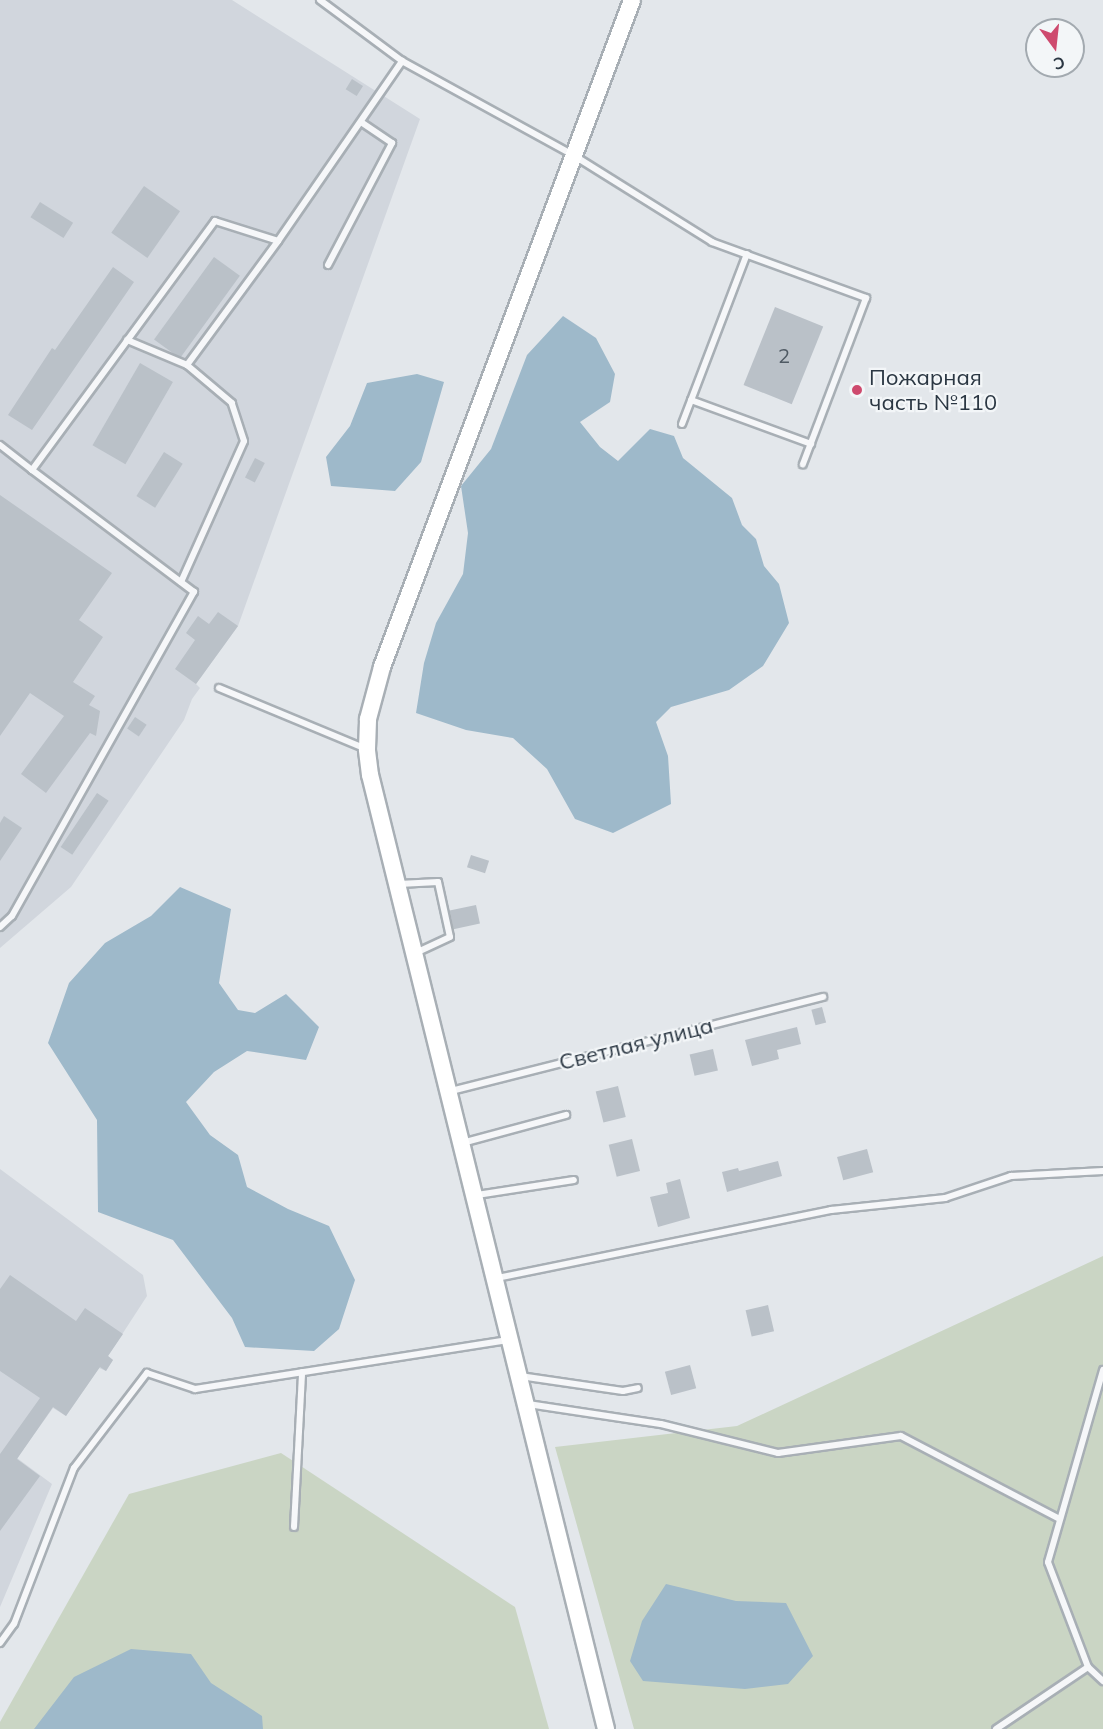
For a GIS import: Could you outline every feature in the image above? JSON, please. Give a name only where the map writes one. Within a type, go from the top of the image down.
[{"type":"main road","points":[[606,1729],[370,775],[367,749],[368,719],[382,667],[632,0]]},
{"type":"lane","points":[[320,0],[402,61],[573,155],[712,242],[867,298],[803,464]]},
{"type":"lane","points":[[187,365],[278,241],[402,61]]},
{"type":"lane","points":[[328,265],[392,143],[361,122]]},
{"type":"lane","points":[[32,470],[215,221],[278,241]]},
{"type":"lane","points":[[682,424],[747,254]]},
{"type":"lane","points":[[127,340],[187,365],[232,403],[244,441],[181,582]]},
{"type":"lane","points":[[692,400],[811,444]]},
{"type":"lane","points":[[0,445],[194,592],[12,916],[0,927]]},
{"type":"lane","points":[[219,688],[367,749]]},
{"type":"lane","points":[[397,884],[438,882],[450,937],[414,953]]},
{"type":"lane","name":"Светлая улица","points":[[449,1092],[823,997]]},
{"type":"lane","points":[[461,1143],[566,1114]]},
{"type":"lane","points":[[494,1278],[831,1210],[945,1198],[1011,1176],[1103,1170]]},
{"type":"lane","points":[[474,1196],[574,1180]]},
{"type":"lane","points":[[0,1643],[14,1624],[74,1468],[147,1373],[195,1389],[509,1340]]},
{"type":"lane","points":[[1103,1370],[1048,1562],[1088,1667],[1103,1681]]},
{"type":"lane","points":[[294,1527],[302,1372]]},
{"type":"lane","points":[[518,1376],[623,1391],[638,1388]]},
{"type":"lane","points":[[525,1404],[661,1424],[778,1453],[901,1436],[1060,1519]]},
{"type":"lane","points":[[996,1729],[1088,1667]]},
{"type":"shaded area","points":[[0,0],[232,0],[420,119],[238,626],[196,684],[200,688],[192,699],[184,720],[71,887],[0,948]]},
{"type":"shaded area","points":[[0,1169],[143,1275],[147,1296],[108,1356],[113,1360],[106,1371],[99,1368],[66,1416],[53,1408],[17,1458],[52,1484],[0,1607]]},
{"type":"green space","points":[[1103,1256],[1103,1729],[634,1729],[555,1447],[737,1426]]},
{"type":"green space","points":[[281,1453],[515,1607],[549,1729],[0,1729],[0,1722],[129,1494]]},
{"type":"water","points":[[563,316],[596,338],[615,374],[610,402],[580,422],[600,447],[618,461],[650,429],[674,436],[683,458],[732,498],[742,525],[756,539],[764,566],[779,584],[789,623],[763,666],[729,690],[671,707],[656,722],[668,756],[671,804],[613,833],[575,819],[547,769],[513,738],[466,730],[416,713],[424,663],[436,623],[463,574],[468,533],[461,486],[491,449],[527,355]]},
{"type":"water","points":[[417,374],[444,382],[421,462],[395,491],[331,486],[326,457],[350,426],[367,383]]},
{"type":"water","points":[[180,887],[231,909],[219,983],[238,1010],[255,1013],[286,994],[319,1027],[306,1060],[247,1051],[214,1072],[186,1102],[210,1135],[238,1155],[247,1187],[288,1209],[329,1226],[355,1280],[339,1329],[314,1351],[245,1347],[232,1318],[173,1240],[98,1212],[97,1120],[48,1043],[69,983],[105,943],[151,916]]},
{"type":"water","points":[[666,1584],[736,1601],[786,1603],[813,1656],[788,1684],[745,1689],[643,1681],[630,1661],[642,1621]]},
{"type":"water","points":[[131,1649],[191,1654],[211,1683],[262,1716],[263,1729],[34,1729],[74,1677]]},
{"type":"building","points":[[352,79],[363,86],[357,96],[346,89]]},
{"type":"building","points":[[144,186],[180,211],[147,258],[111,233]]},
{"type":"building","points":[[40,202],[73,223],[64,238],[30,217]]},
{"type":"building","points":[[214,257],[240,276],[180,358],[154,340]]},
{"type":"building","points":[[113,267],[134,282],[32,430],[8,415],[52,348],[55,350]]},
{"type":"building","points":[[775,307],[823,326],[792,404],[744,385]]},
{"type":"building","points":[[140,363],[173,382],[125,464],[93,445]]},
{"type":"building","points":[[164,452],[183,464],[155,508],[136,496]]},
{"type":"building","points":[[255,458],[265,463],[255,483],[245,478]]},
{"type":"building","points":[[0,495],[112,573],[79,620],[103,637],[73,682],[95,696],[89,705],[100,711],[96,736],[90,733],[46,793],[21,774],[64,716],[30,693],[0,736]]},
{"type":"building","points":[[218,612],[238,626],[196,684],[175,669],[195,640],[186,633],[198,616],[209,624]]},
{"type":"building","points":[[135,717],[147,725],[139,736],[127,729]]},
{"type":"building","points":[[97,793],[109,801],[72,855],[61,847]]},
{"type":"building","points":[[4,816],[22,828],[0,861],[0,823]]},
{"type":"building","points":[[471,855],[489,861],[485,873],[467,867]]},
{"type":"building","points":[[476,905],[480,924],[454,929],[450,911]]},
{"type":"building","points":[[822,1007],[826,1022],[816,1025],[811,1010]]},
{"type":"building","points":[[797,1027],[801,1044],[777,1050],[779,1059],[752,1066],[745,1040]]},
{"type":"building","points":[[713,1049],[718,1070],[695,1076],[690,1054]]},
{"type":"building","points":[[618,1086],[626,1117],[603,1123],[596,1092]]},
{"type":"building","points":[[632,1139],[640,1171],[617,1177],[609,1145]]},
{"type":"building","points":[[867,1149],[873,1172],[843,1180],[837,1157]]},
{"type":"building","points":[[778,1161],[782,1176],[727,1192],[722,1172],[738,1168],[739,1171]]},
{"type":"building","points":[[680,1179],[690,1218],[658,1227],[650,1197],[668,1193],[666,1183]]},
{"type":"building","points":[[10,1275],[76,1321],[85,1308],[123,1334],[108,1356],[113,1360],[106,1371],[100,1367],[66,1416],[53,1407],[17,1459],[40,1476],[0,1531],[0,1454],[40,1398],[0,1371],[0,1289]]},
{"type":"building","points":[[768,1305],[774,1331],[752,1336],[746,1310]]},
{"type":"building","points":[[690,1365],[696,1388],[671,1395],[665,1372]]},
{"type":"place","name":"Пожарная часть №110","points":[[857,390]]}]
